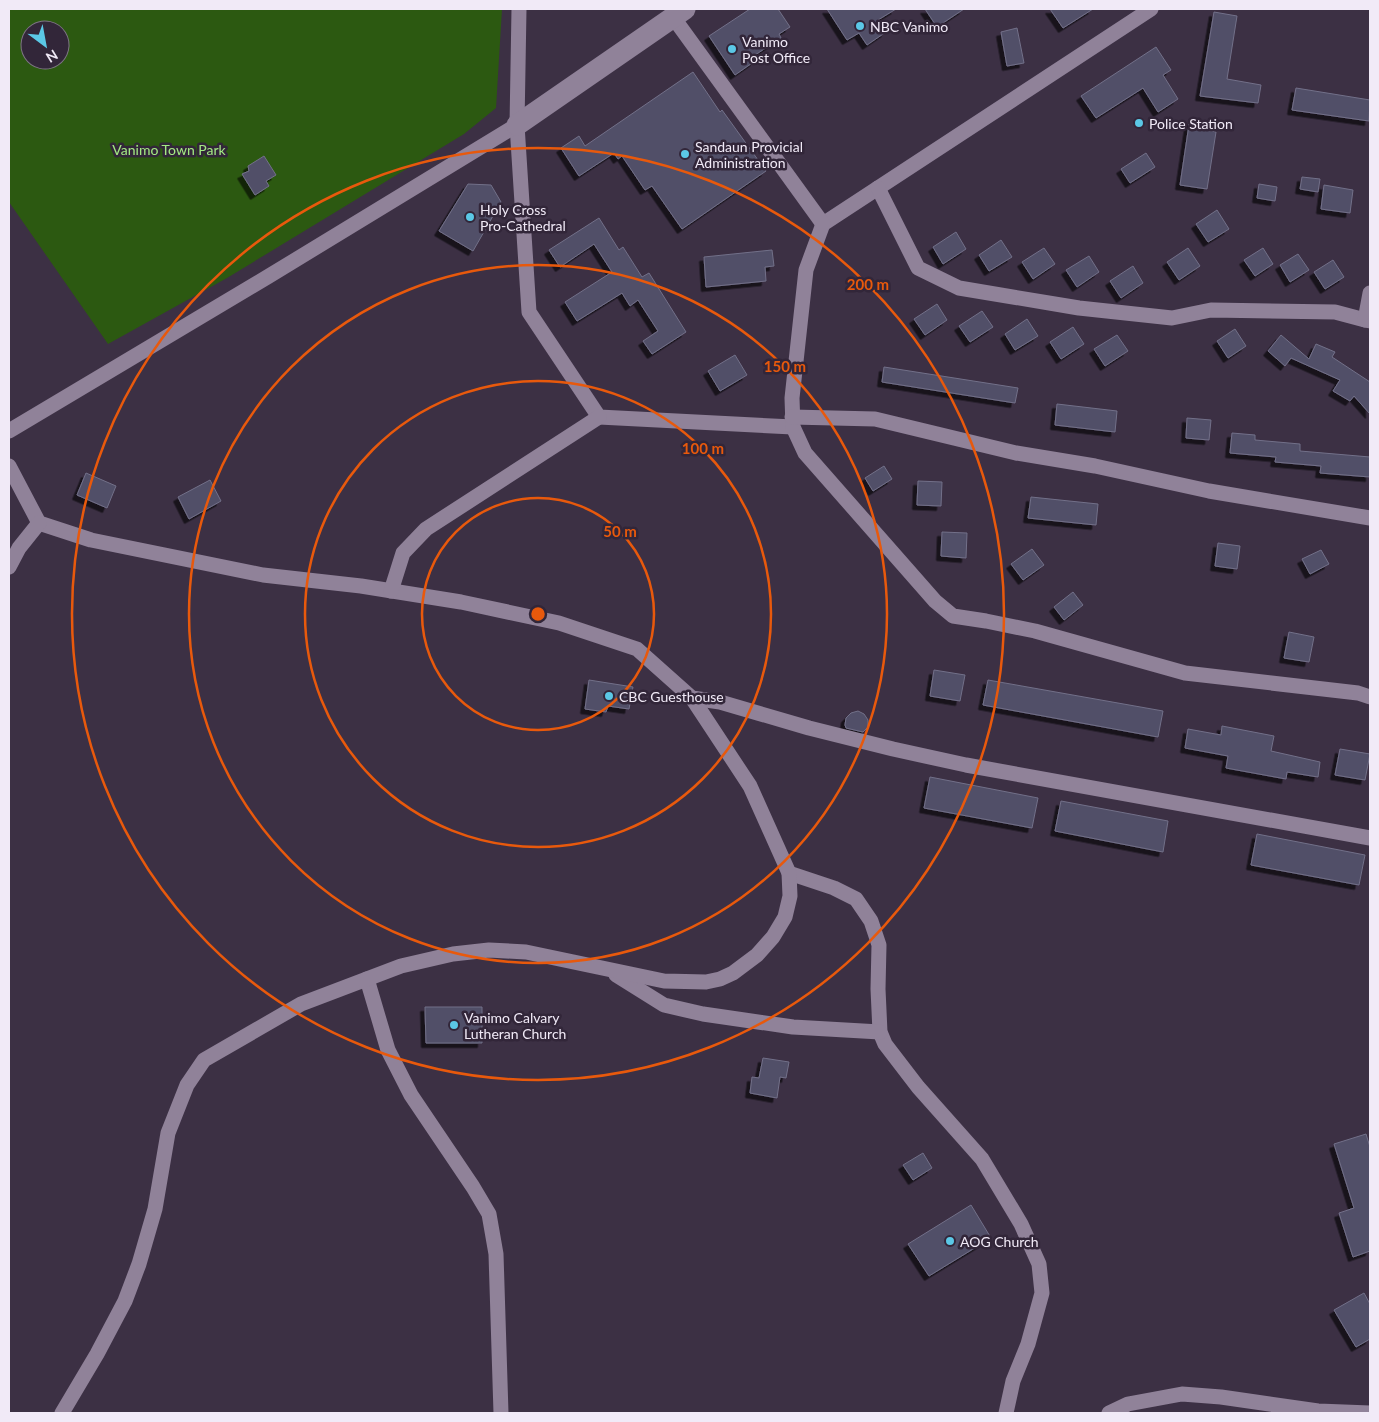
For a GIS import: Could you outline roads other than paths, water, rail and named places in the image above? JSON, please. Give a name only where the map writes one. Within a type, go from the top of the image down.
[{"type":"street","points":[[519,9],[517,125],[529,312],[600,417]]},
{"type":"street","points":[[1151,9],[823,224],[806,270],[792,398],[793,422],[804,453],[935,601],[953,616],[1035,631],[1186,673],[1358,693],[1370,697]]},
{"type":"street","points":[[9,431],[517,125],[679,13],[823,224]]},
{"type":"street","points":[[878,188],[918,268],[959,288],[1079,308],[1172,318],[1211,310],[1335,312],[1368,320],[1370,293]]},
{"type":"street","points":[[391,591],[403,554],[426,529],[600,417],[793,422],[875,419],[1016,454],[1095,466],[1210,491],[1370,518]]},
{"type":"street","points":[[9,466],[39,523],[91,540],[263,575],[361,586],[461,602],[559,623],[637,649],[692,698],[750,786],[790,873],[790,896],[784,917],[772,937],[757,955],[720,979],[706,982],[664,981],[526,952],[489,950],[444,956],[401,966],[301,1004],[204,1060],[187,1085],[168,1133],[155,1209],[126,1301],[62,1413]]},
{"type":"street","points":[[9,566],[19,548],[39,523]]},
{"type":"street","points":[[692,698],[720,702],[809,728],[957,763],[1370,838]]},
{"type":"street","points":[[790,873],[834,888],[856,899],[872,921],[879,945],[878,989],[880,1032],[885,1044],[918,1087],[982,1159],[1021,1224],[1039,1264],[1042,1293],[1028,1344],[1013,1381],[1006,1413]]},
{"type":"street","points":[[609,970],[664,1005],[703,1014],[793,1027],[880,1032]]},
{"type":"street","points":[[367,980],[388,1050],[407,1088],[473,1186],[489,1214],[496,1254],[501,1413]]},
{"type":"street","points":[[1109,1413],[1128,1404],[1182,1394],[1221,1397],[1318,1411],[1370,1412]]},
{"type":"place","name":"NBC Vanimo","points":[[860,26]]},
{"type":"place","name":"Vanimo Post Office","points":[[732,49]]},
{"type":"place","name":"Police Station","points":[[1139,123]]},
{"type":"place","name":"Sandaun Provicial Administration","points":[[685,154]]},
{"type":"place","name":"Holy Cross Pro-Cathedral","points":[[470,217]]},
{"type":"place","name":"CBC Guesthouse","points":[[609,696]]},
{"type":"place","name":"Vanimo Calvary Lutheran Church","points":[[454,1025]]},
{"type":"place","name":"AOG Church","points":[[950,1241]]},
{"type":"park label","name":"Vanimo Town Park","points":[[169,149]]}]
